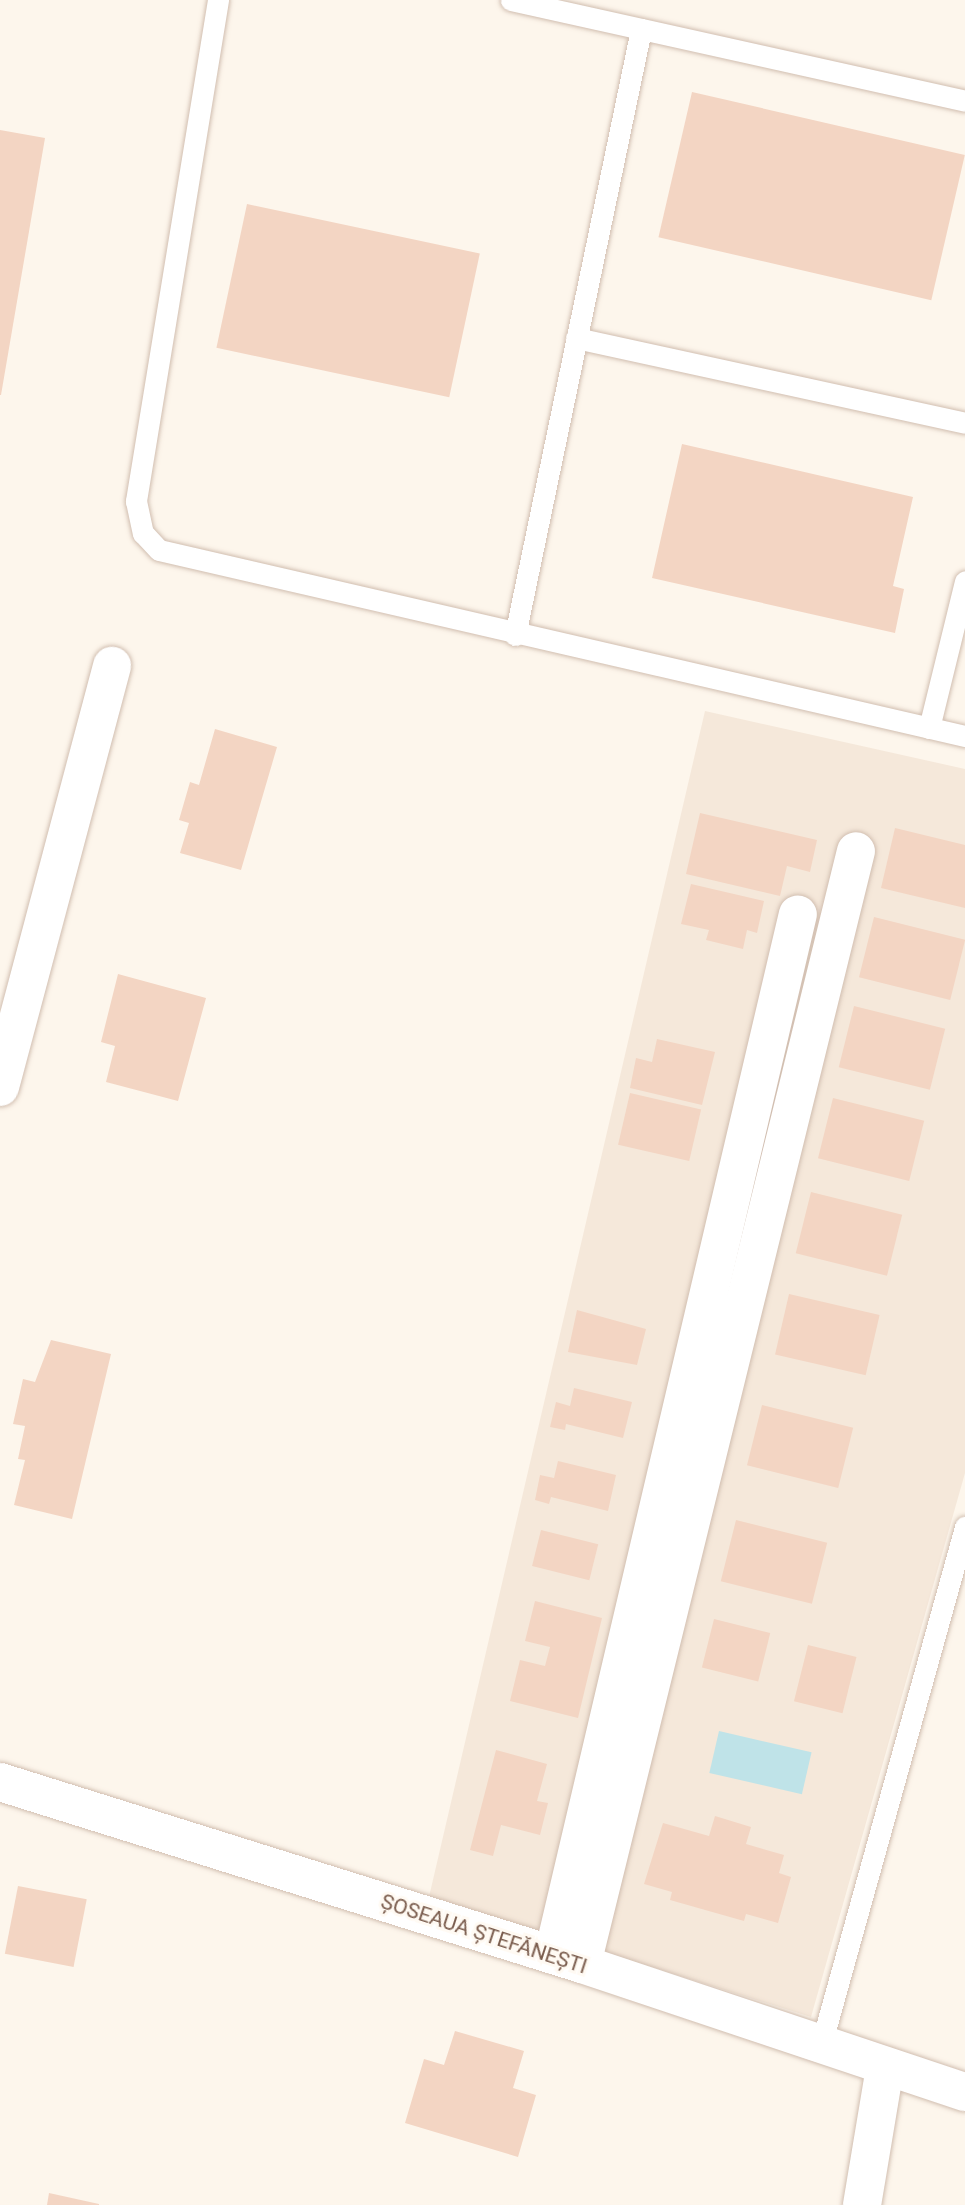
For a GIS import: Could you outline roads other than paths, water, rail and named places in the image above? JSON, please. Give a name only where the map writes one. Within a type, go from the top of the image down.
[{"type":"street","points":[[0,1087],[112,666]]},
{"type":"street","points":[[567,1960],[856,851]]},
{"type":"street","points":[[567,1960],[798,914]]},
{"type":"street","name":"ȘOSEAUA ȘTEFĂNEȘTI","points":[[0,1782],[567,1960],[965,2092]]},
{"type":"street","points":[[862,2205],[886,2067]]},
{"type":"lane","points":[[218,0],[136,501],[143,533],[159,550],[515,635],[965,736]]},
{"type":"lane","points":[[511,0],[965,100]]},
{"type":"lane","points":[[515,635],[641,29]]},
{"type":"lane","points":[[576,338],[965,423]]},
{"type":"lane","points":[[929,728],[965,581]]},
{"type":"lane","points":[[821,2045],[965,1527]]},
{"type":"water","points":[[719,1731],[812,1752],[802,1794],[709,1773]]}]
